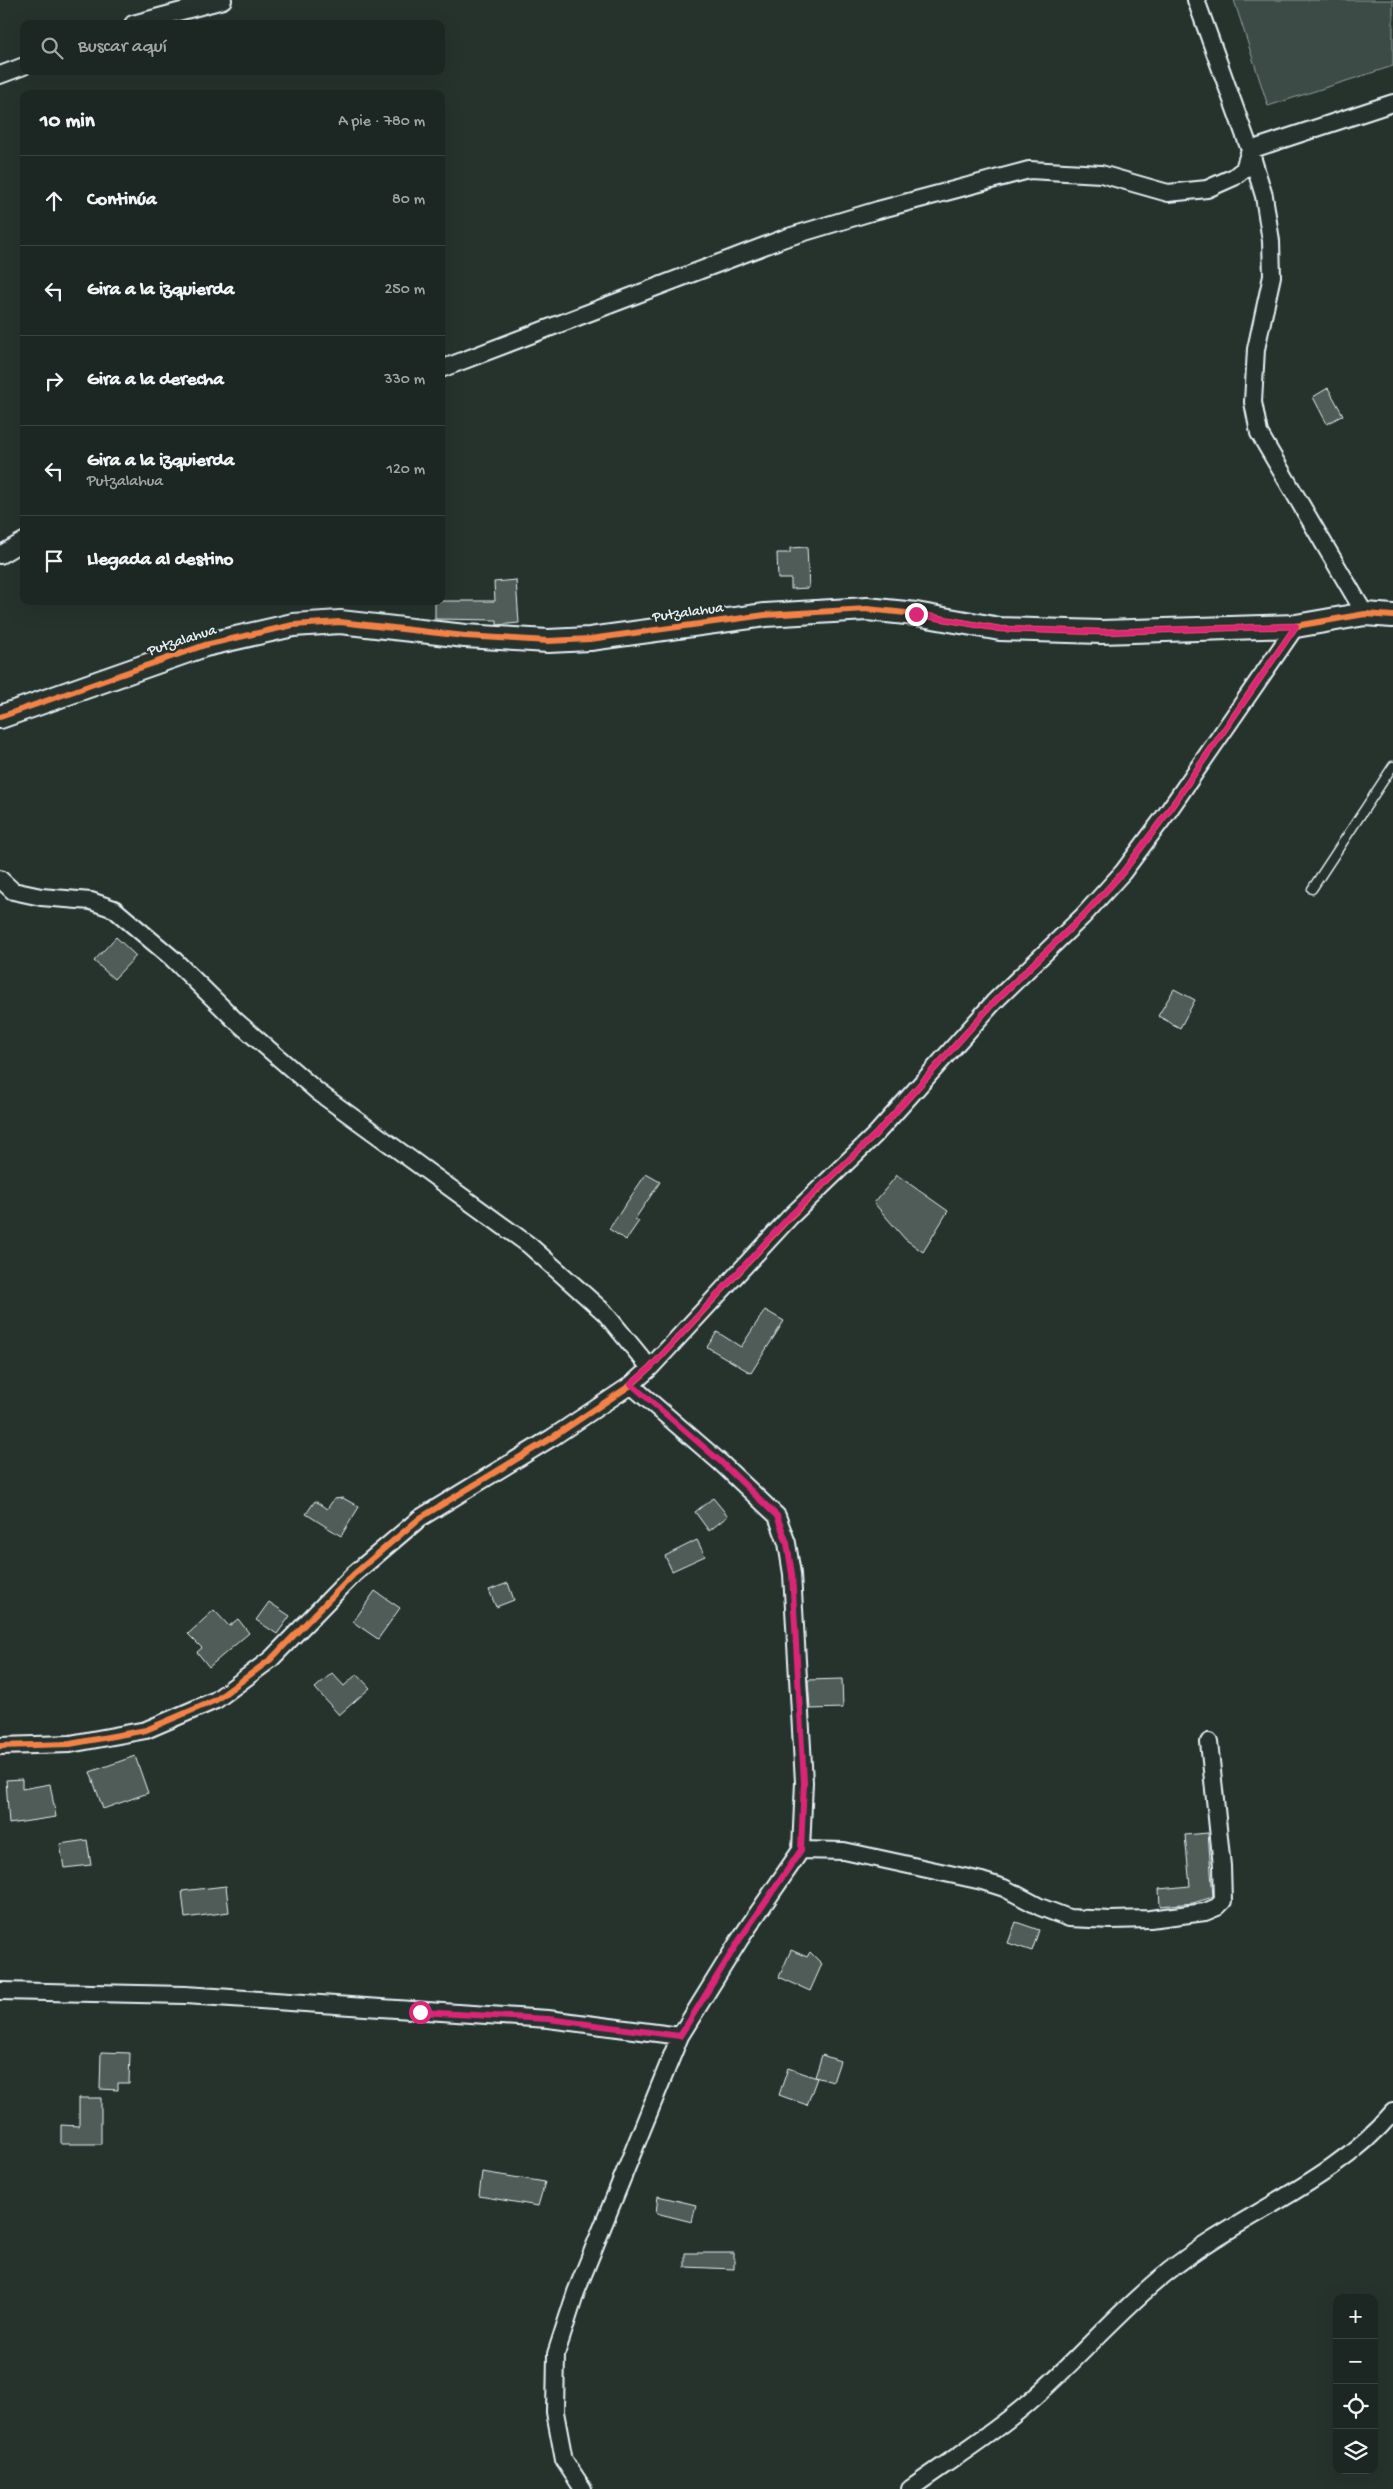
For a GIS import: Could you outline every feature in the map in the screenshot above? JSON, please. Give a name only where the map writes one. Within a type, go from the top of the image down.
[{"type":"street","points":[[148,20],[223,0]]},
{"type":"street","points":[[1196,0],[1250,150],[1264,196],[1272,259],[1272,276],[1256,349],[1253,402],[1259,433],[1365,614]]},
{"type":"street","points":[[0,75],[20,68]]},
{"type":"street","points":[[1250,150],[1393,103]]},
{"type":"street","points":[[445,368],[786,238],[925,197],[1029,170],[1101,174],[1168,193],[1207,189],[1234,177],[1244,169],[1250,150]]},
{"type":"street","points":[[0,555],[20,544]]},
{"type":"street","name":"Putzalahua","points":[[0,717],[206,645],[293,625],[340,622],[466,636],[548,641],[590,639],[765,615],[867,609],[916,614],[1009,629],[1101,632],[1296,626],[1365,614],[1393,616]]},
{"type":"street","points":[[0,1746],[70,1744],[146,1730],[216,1700],[271,1660],[354,1574],[420,1518],[553,1437],[631,1384],[650,1368],[790,1216],[875,1135],[994,1002],[1083,916],[1123,872],[1167,813],[1296,626]]},
{"type":"street","points":[[0,879],[13,892],[91,901],[114,909],[172,958],[235,1020],[318,1092],[529,1245],[605,1313],[650,1368]]},
{"type":"street","points":[[583,2489],[564,2460],[560,2440],[555,2412],[556,2354],[576,2292],[680,2036],[740,1939],[801,1850],[804,1782],[792,1574],[787,1543],[777,1516],[714,1456],[631,1384]]},
{"type":"street","points":[[801,1850],[844,1851],[982,1881],[1004,1888],[1040,1907],[1069,1918],[1150,1919],[1205,1912],[1223,1901],[1222,1866],[1210,1742]]},
{"type":"street","points":[[0,1991],[185,1996],[548,2019],[680,2036]]},
{"type":"street","points":[[910,2489],[1026,2404],[1165,2273],[1258,2212],[1321,2175],[1374,2134],[1393,2112]]},
{"type":"lane","points":[[1312,889],[1393,766]]},
{"type":"shaded area","points":[[1234,0],[1393,0],[1393,66],[1268,106]]},
{"type":"building","points":[[1328,388],[1343,415],[1327,424],[1313,397]]},
{"type":"building","points":[[807,547],[809,588],[791,589],[791,579],[778,579],[777,553],[790,553],[790,548]]},
{"type":"building","points":[[516,580],[519,623],[497,625],[497,620],[435,619],[435,605],[445,605],[445,601],[495,601],[494,582]]},
{"type":"building","points":[[116,937],[136,956],[114,979],[94,961]]},
{"type":"building","points":[[1174,989],[1195,1000],[1180,1028],[1158,1016]]},
{"type":"building","points":[[646,1174],[660,1182],[635,1219],[639,1221],[626,1240],[609,1229]]},
{"type":"building","points":[[897,1175],[948,1211],[923,1252],[905,1239],[874,1203]]},
{"type":"building","points":[[765,1310],[784,1321],[751,1373],[707,1347],[717,1332],[741,1347]]},
{"type":"building","points":[[343,1498],[359,1507],[341,1536],[306,1514],[315,1501],[327,1509],[334,1499]]},
{"type":"building","points":[[713,1498],[728,1516],[709,1531],[695,1512]]},
{"type":"building","points":[[697,1540],[705,1556],[672,1571],[665,1556]]},
{"type":"building","points":[[508,1583],[514,1600],[496,1607],[489,1590]]},
{"type":"building","points":[[375,1591],[400,1608],[378,1639],[353,1622]]},
{"type":"building","points":[[269,1602],[290,1616],[277,1634],[256,1620]]},
{"type":"building","points":[[214,1610],[229,1626],[238,1619],[249,1633],[209,1667],[197,1652],[202,1648],[188,1634]]},
{"type":"building","points":[[332,1673],[344,1686],[357,1674],[370,1688],[339,1715],[315,1688]]},
{"type":"building","points":[[842,1679],[843,1708],[810,1709],[808,1680]]},
{"type":"building","points":[[135,1756],[148,1793],[103,1809],[90,1772]]},
{"type":"building","points":[[22,1779],[22,1789],[50,1784],[56,1817],[9,1824],[6,1780]]},
{"type":"building","points":[[1208,1833],[1213,1897],[1193,1903],[1160,1906],[1159,1889],[1190,1886],[1185,1835]]},
{"type":"building","points":[[87,1840],[91,1865],[64,1868],[60,1844]]},
{"type":"building","points":[[226,1886],[229,1912],[185,1918],[182,1891]]},
{"type":"building","points":[[1016,1922],[1039,1930],[1032,1951],[1008,1943]]},
{"type":"building","points":[[791,1950],[807,1957],[810,1952],[822,1964],[810,1991],[779,1977]]},
{"type":"building","points":[[101,2052],[130,2053],[129,2083],[118,2083],[118,2090],[100,2089]]},
{"type":"building","points":[[822,2055],[840,2061],[833,2082],[815,2077]]},
{"type":"building","points":[[788,2068],[817,2078],[807,2105],[779,2095]]},
{"type":"building","points":[[79,2098],[101,2098],[101,2144],[61,2144],[61,2125],[79,2126]]},
{"type":"building","points":[[482,2172],[545,2182],[538,2206],[479,2196]]},
{"type":"building","points":[[658,2196],[696,2205],[692,2222],[656,2213]]},
{"type":"building","points":[[685,2253],[734,2253],[734,2269],[685,2267]]},
{"type":"cycle path","points":[[0,717],[205,645],[293,625],[340,622],[465,636],[548,641],[590,639],[765,615],[867,609],[916,614],[1000,629],[1101,632],[1296,626],[1365,614],[1393,616]]},
{"type":"cycle path","points":[[0,1746],[70,1744],[146,1730],[216,1700],[271,1659],[354,1574],[420,1518],[553,1437],[631,1385],[650,1368],[790,1217],[875,1135],[994,1002],[1083,916],[1123,872],[1167,813],[1296,626]]},
{"type":"route","points":[[420,2012],[548,2019],[680,2036],[740,1939],[801,1850],[804,1782],[792,1574],[787,1543],[777,1516],[721,1462],[631,1384],[650,1368],[790,1216],[875,1135],[994,1002],[1083,916],[1123,872],[1167,813],[1296,626],[1101,632],[1000,629],[916,614]]}]
